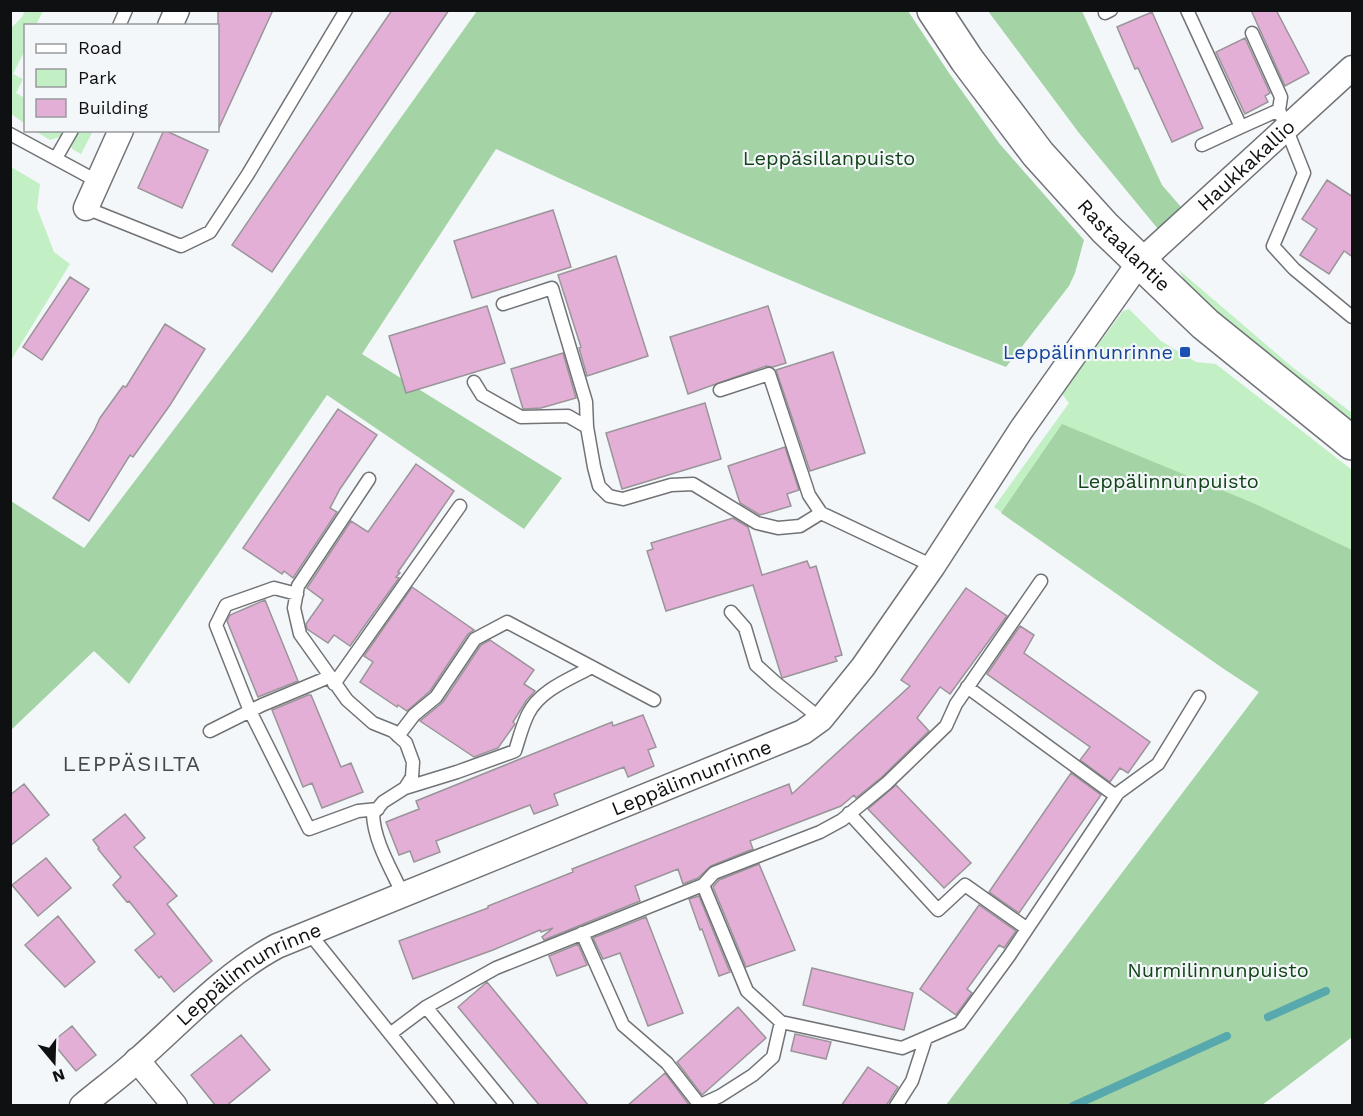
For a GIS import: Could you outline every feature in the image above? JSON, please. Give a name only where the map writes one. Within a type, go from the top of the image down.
[{"type":"main road","name":"Rastaalantie","points":[[934,10],[967,60],[1038,154],[1094,216],[1205,324],[1353,443]]},
{"type":"street","points":[[171,24],[177,10]]},
{"type":"street","name":"Haukkakallio","points":[[1140,263],[1282,119],[1353,68]]},
{"type":"street","points":[[86,208],[120,132]]},
{"type":"street","name":"Leppälinnunrinne","points":[[82,1106],[138,1060],[196,1007],[253,961],[277,946],[803,732],[821,719],[863,667],[933,566],[1021,430],[1140,263]]},
{"type":"street","points":[[138,1060],[175,1106]]},
{"type":"lane","points":[[120,24],[126,10]]},
{"type":"lane","points":[[86,208],[181,246],[210,232],[248,174],[346,10]]},
{"type":"lane","points":[[1187,10],[1241,127]]},
{"type":"lane","points":[[1252,33],[1281,97],[1282,119],[1304,173],[1274,246],[1294,269],[1353,317]]},
{"type":"lane","points":[[1202,145],[1241,127],[1282,119]]},
{"type":"lane","points":[[56,158],[71,132]]},
{"type":"lane","points":[[10,134],[97,181]]},
{"type":"lane","points":[[503,304],[552,288],[586,402],[587,427],[600,486],[609,496],[623,500],[671,485],[693,484],[757,523],[778,528],[800,526],[821,513]]},
{"type":"lane","points":[[720,390],[769,374],[809,495],[821,513],[933,566]]},
{"type":"lane","points":[[474,382],[482,395],[521,417],[568,416],[587,427]]},
{"type":"lane","points":[[369,479],[298,586],[294,608],[300,634],[347,700],[373,723],[393,731],[406,743],[413,762],[412,777],[405,788]]},
{"type":"lane","points":[[210,731],[250,711],[332,680],[460,506]]},
{"type":"lane","points":[[390,1034],[426,1007],[496,968],[703,885],[714,873],[820,832],[842,820],[886,783],[946,726],[956,704],[1041,581]]},
{"type":"lane","points":[[297,594],[274,588],[226,605],[216,625],[250,711],[309,829],[358,810],[378,809]]},
{"type":"lane","points":[[731,612],[745,628],[756,664],[821,719]]},
{"type":"lane","points":[[398,736],[414,715],[436,697],[475,639],[507,622],[654,700]]},
{"type":"lane","points":[[403,895],[383,852],[373,824],[373,814],[383,802],[405,788],[515,751],[528,713],[540,698],[592,667]]},
{"type":"lane","points":[[968,687],[1116,796]]},
{"type":"lane","points":[[703,885],[747,991],[781,1022],[902,1048],[960,1023],[1116,796],[1158,764],[1198,698]]},
{"type":"lane","points":[[849,813],[938,910],[965,885],[1026,928]]},
{"type":"lane","points":[[582,933],[623,1025],[667,1063],[699,1105],[720,1096],[753,1075],[773,1057],[781,1022]]},
{"type":"lane","points":[[310,934],[448,1106]]},
{"type":"lane","points":[[426,1007],[507,1106]]},
{"type":"lane","points":[[896,1106],[912,1081],[926,1038]]},
{"type":"green space","points":[[25,11],[43,11],[36,24],[24,24],[24,52],[13,74],[23,79],[16,93],[24,97],[24,123],[10,113],[11,28]]},
{"type":"green space","name":"Leppäsillanpuisto","points":[[477,11],[908,11],[999,143],[1084,240],[1075,273],[1069,286],[1006,367],[749,262],[496,149],[362,354],[562,478],[524,529],[327,395],[129,684],[94,651],[11,730],[11,501],[84,548],[250,329]]},
{"type":"green space","points":[[988,11],[1082,11],[1162,185],[1181,207],[1158,229],[1079,133]]},
{"type":"green space","points":[[37,132],[63,132],[59,137],[50,140]]},
{"type":"green space","points":[[77,132],[92,132],[81,154],[72,149],[71,144]]},
{"type":"green space","points":[[11,167],[40,184],[37,208],[54,252],[70,264],[11,360]]},
{"type":"green space","points":[[1179,270],[1291,366],[1352,413],[1352,422],[1285,371],[1188,287]]},
{"type":"green space","name":"Nurmilinnunpuisto","points":[[1129,309],[1161,341],[1196,362],[1216,364],[1352,470],[1352,1037],[1262,1105],[946,1106],[1259,692],[994,507],[1069,403],[1062,394],[1123,311]]},
{"type":"green space","name":"Nurmilinnunpuisto","points":[[1062,424],[1253,503],[1352,550],[1352,1037],[1262,1105],[946,1105],[1259,692],[1001,513]]},
{"type":"building","points":[[218,10],[273,10],[219,128],[219,24]]},
{"type":"building","points":[[392,10],[449,10],[272,272],[232,245]]},
{"type":"building","points":[[1251,10],[1276,10],[1309,73],[1285,86]]},
{"type":"building","points":[[1152,12],[1203,128],[1172,142],[1138,68],[1135,69],[1117,27]]},
{"type":"building","points":[[1245,38],[1270,93],[1265,96],[1268,102],[1245,114],[1216,52]]},
{"type":"building","points":[[163,132],[168,132],[208,150],[182,208],[138,188]]},
{"type":"building","points":[[1327,180],[1353,197],[1353,257],[1344,251],[1329,274],[1300,255],[1317,229],[1302,219]]},
{"type":"building","points":[[553,210],[571,267],[472,298],[454,241]]},
{"type":"building","points":[[616,256],[648,356],[587,376],[579,348],[581,347],[558,275]]},
{"type":"building","points":[[70,277],[89,289],[42,360],[23,347]]},
{"type":"building","points":[[487,306],[505,363],[406,393],[389,336]]},
{"type":"building","points":[[768,306],[786,363],[773,367],[766,366],[688,394],[670,337]]},
{"type":"building","points":[[165,324],[205,349],[170,405],[133,457],[130,455],[89,521],[53,498],[100,418],[123,386],[126,387]]},
{"type":"building","points":[[833,352],[865,453],[810,471],[776,370]]},
{"type":"building","points":[[563,353],[576,398],[541,408],[523,409],[511,369]]},
{"type":"building","points":[[705,403],[721,459],[622,489],[606,433]]},
{"type":"building","points":[[338,409],[377,435],[340,489],[330,508],[337,512],[293,578],[284,571],[282,574],[243,548]]},
{"type":"building","points":[[785,447],[799,490],[787,494],[791,506],[760,515],[740,503],[728,466]]},
{"type":"building","points":[[416,464],[454,491],[398,572],[400,573],[396,577],[399,578],[350,646],[334,635],[328,643],[307,629],[306,624],[323,600],[307,588],[351,521],[368,532]]},
{"type":"building","points":[[733,518],[748,527],[762,575],[807,561],[810,568],[816,566],[842,655],[835,657],[837,661],[782,678],[753,585],[666,611],[647,551],[653,549],[651,543]]},
{"type":"building","points":[[412,587],[474,630],[468,634],[430,691],[407,711],[398,705],[397,707],[360,682],[373,662],[364,656]]},
{"type":"building","points":[[966,588],[1007,616],[950,694],[940,687],[917,718],[929,731],[882,777],[856,798],[854,795],[841,806],[750,841],[753,849],[711,866],[698,878],[683,884],[678,869],[635,886],[640,901],[544,940],[542,937],[553,928],[541,932],[540,930],[413,979],[399,941],[488,908],[488,906],[573,872],[572,869],[789,784],[792,794],[910,686],[901,680]]},
{"type":"building","points":[[265,600],[298,681],[258,697],[227,621],[230,615]]},
{"type":"building","points":[[1020,626],[1034,635],[1024,653],[1150,742],[1128,773],[1120,768],[1110,782],[1080,760],[1090,747],[987,674]]},
{"type":"building","points":[[490,640],[534,670],[524,684],[535,691],[526,701],[513,722],[515,724],[498,748],[474,757],[420,721],[443,702],[481,645]]},
{"type":"building","points":[[311,695],[341,767],[351,763],[363,792],[322,808],[312,783],[303,787],[272,710]]},
{"type":"building","points":[[643,715],[656,747],[648,750],[654,766],[628,777],[624,767],[554,794],[558,805],[534,814],[530,805],[436,841],[440,852],[414,862],[410,851],[399,855],[386,822],[419,809],[416,801],[612,722],[613,726]]},
{"type":"building","points":[[1071,773],[1101,795],[1019,913],[989,892]]},
{"type":"building","points":[[24,784],[49,815],[10,846],[10,795]]},
{"type":"building","points":[[896,785],[971,863],[944,888],[868,809]]},
{"type":"building","points":[[125,814],[145,838],[134,847],[177,896],[167,904],[212,961],[174,992],[135,950],[155,934],[113,885],[121,877],[93,840]]},
{"type":"building","points":[[46,858],[71,888],[38,916],[12,885]]},
{"type":"building","points":[[759,864],[795,950],[746,967],[713,887],[719,880]]},
{"type":"building","points":[[699,896],[730,972],[719,976],[689,899]]},
{"type":"building","points":[[979,905],[1016,931],[1004,948],[999,945],[967,989],[972,993],[956,1015],[920,989]]},
{"type":"building","points":[[58,916],[95,962],[65,987],[25,945]]},
{"type":"building","points":[[646,917],[683,1013],[648,1026],[620,953],[603,959],[593,938]]},
{"type":"building","points":[[578,944],[587,965],[557,976],[549,956]]},
{"type":"building","points":[[812,968],[913,993],[904,1030],[803,1005]]},
{"type":"building","points":[[487,982],[589,1106],[540,1106],[458,1007]]},
{"type":"building","points":[[738,1007],[766,1038],[702,1095],[677,1062]]},
{"type":"building","points":[[72,1026],[96,1055],[76,1071],[52,1042]]},
{"type":"building","points":[[795,1034],[831,1042],[826,1059],[791,1051]]},
{"type":"building","points":[[241,1035],[270,1070],[226,1106],[216,1106],[191,1075]]},
{"type":"building","points":[[868,1067],[898,1087],[886,1106],[841,1106]]},
{"type":"building","points":[[665,1073],[690,1106],[627,1106]]},
{"type":"waterway","points":[[1268,1017],[1326,991]]},
{"type":"waterway","points":[[1073,1106],[1227,1036]]},
{"type":"place","name":"Leppälinnunrinne","points":[[1185,352]]},
{"type":"district","name":"LEPPÄSILTA","points":[[132,763]]},
{"type":"park label","name":"Leppälinnunpuisto","points":[[1168,481]]}]
